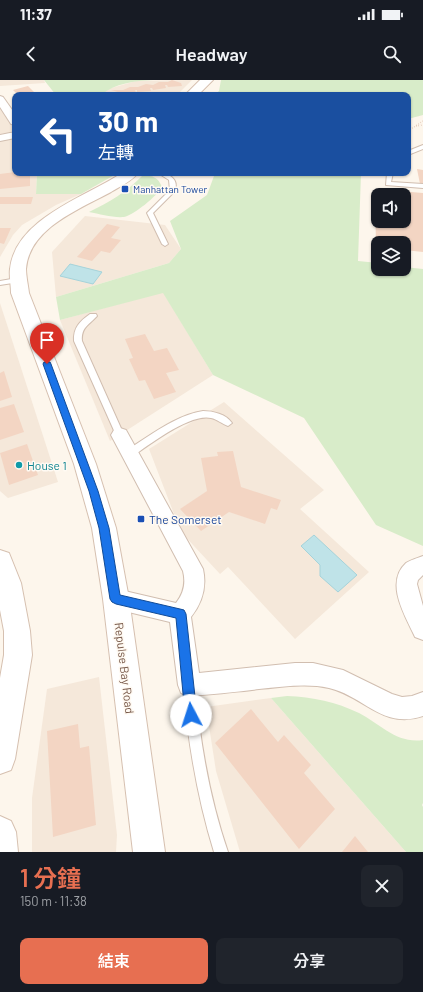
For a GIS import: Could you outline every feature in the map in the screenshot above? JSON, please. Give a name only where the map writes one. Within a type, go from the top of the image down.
[{"type":"main road","points":[[194,92],[207,80]]},
{"type":"main road","name":"Repulse Bay Road","points":[[126,176],[107,189],[62,212],[41,226],[23,251],[18,265],[9,281],[20,293],[85,464],[104,528],[116,599],[149,852]]},
{"type":"main road","points":[[0,561],[8,583],[17,632],[18,655],[0,759]]},
{"type":"main road","points":[[0,832],[2,852]]},
{"type":"street","points":[[0,99],[12,117]]},
{"type":"street","points":[[0,138],[12,136]]},
{"type":"street","points":[[120,435],[193,569],[196,578],[196,588],[193,598],[180,614],[189,685],[294,674],[323,675],[342,681],[391,707],[402,709],[413,708],[423,704]]},
{"type":"street","points":[[423,565],[414,569],[406,582],[407,591],[423,629]]},
{"type":"street","points":[[116,599],[180,614]]},
{"type":"lane","points":[[411,151],[423,147]]},
{"type":"lane","points":[[165,244],[150,213],[173,190],[174,186],[171,179],[166,176]]},
{"type":"lane","points":[[389,176],[388,184],[423,186]]},
{"type":"lane","points":[[93,316],[82,325],[77,335],[78,340],[120,435]]},
{"type":"lane","points":[[130,453],[191,416],[206,414],[215,415],[228,423]]},
{"type":"lane","points":[[189,685],[192,730],[200,779],[221,852]]},
{"type":"path","points":[[411,129],[423,121]]},
{"type":"path","points":[[416,126],[423,125]]},
{"type":"shaded area","points":[[0,80],[44,80],[45,83],[0,86]]},
{"type":"shaded area","points":[[192,80],[180,92],[104,92],[108,89],[136,81]]},
{"type":"shaded area","points":[[0,108],[12,126],[12,131],[9,133],[0,134]]},
{"type":"shaded area","points":[[12,139],[12,176],[37,176],[36,193],[81,194],[56,205],[22,225],[13,235],[0,257],[0,141]]},
{"type":"shaded area","name":"Manhattan Tower","points":[[85,216],[165,225],[181,249],[169,263],[56,297],[52,252]]},
{"type":"shaded area","points":[[163,292],[213,375],[110,441],[60,320]]},
{"type":"shaded area","points":[[0,303],[58,482],[8,498],[0,491]]},
{"type":"shaded area","points":[[224,402],[324,490],[300,509],[369,572],[295,639],[228,567],[220,574],[181,532],[149,449]]},
{"type":"shaded area","points":[[99,677],[117,835],[116,852],[32,852],[32,798],[47,689]]},
{"type":"shaded area","points":[[271,698],[406,852],[240,852],[216,771],[206,707]]},
{"type":"green space","points":[[44,80],[153,80],[119,85],[106,92],[54,92]]},
{"type":"green space","points":[[221,80],[423,80],[423,115],[411,118],[411,92],[218,92]]},
{"type":"green space","points":[[37,176],[113,176],[81,194],[36,194]]},
{"type":"green space","points":[[142,176],[150,176],[159,181],[162,187],[145,205],[128,216],[120,217],[89,212],[118,196],[131,187]]},
{"type":"green space","points":[[214,176],[361,176],[358,261],[371,262],[371,276],[411,276],[411,268],[423,269],[423,546],[376,525],[304,418],[213,375],[163,293],[60,320],[56,297],[169,263],[181,249],[170,221],[207,195]]},
{"type":"green space","points":[[287,696],[315,699],[333,703],[367,717],[397,736],[405,739],[423,740],[423,852],[406,852],[271,698]]},
{"type":"water","points":[[70,264],[102,272],[93,284],[60,276]]},
{"type":"water","points":[[314,535],[357,575],[338,592],[320,576],[320,565],[301,546]]},
{"type":"building","points":[[172,80],[181,83],[182,86],[168,87],[165,85],[166,88],[153,90],[150,88],[151,91],[137,92],[137,90],[135,90],[136,92],[118,92],[111,90],[123,90],[146,84],[153,85],[159,82],[168,82]]},
{"type":"building","points":[[28,86],[34,92],[15,92],[13,90]]},
{"type":"building","points":[[417,169],[423,170],[423,184],[420,184]]},
{"type":"building","points":[[12,172],[12,176],[30,176],[30,186],[0,189],[0,174]]},
{"type":"building","points":[[411,192],[423,193],[423,252],[411,251],[411,236],[376,236],[376,228],[411,228]]},
{"type":"building","points":[[0,197],[33,197],[31,204],[0,204]]},
{"type":"building","points":[[107,224],[120,227],[111,238],[121,240],[110,253],[101,251],[92,261],[77,257]]},
{"type":"building","points":[[0,228],[11,228],[4,244],[0,243]]},
{"type":"building","points":[[145,334],[154,351],[167,348],[179,370],[166,373],[176,392],[154,399],[145,380],[139,381],[129,359],[133,358],[125,339]]},
{"type":"building","points":[[4,371],[12,397],[0,401],[0,373]]},
{"type":"building","points":[[14,404],[24,432],[0,440],[0,408]]},
{"type":"building","name":"House 1","points":[[27,444],[38,475],[9,485],[0,453]]},
{"type":"building","points":[[233,451],[241,487],[281,500],[277,510],[271,508],[265,524],[229,512],[201,531],[180,509],[207,491],[201,458],[218,456],[217,452]]},
{"type":"building","points":[[251,709],[278,742],[284,735],[311,765],[304,773],[335,809],[299,849],[215,743]]},
{"type":"building","points":[[78,724],[80,748],[89,746],[96,825],[53,837],[47,731]]},
{"type":"building","points":[[355,836],[368,852],[342,852]]},
{"type":"place","name":"Manhattan Tower","points":[[125,189]]},
{"type":"place","name":"House 1","points":[[19,465]]},
{"type":"place","name":"The Somerset","points":[[141,519]]},
{"type":"route","points":[[47,364],[85,464],[104,528],[116,599],[180,614],[189,685],[191,715]]}]
